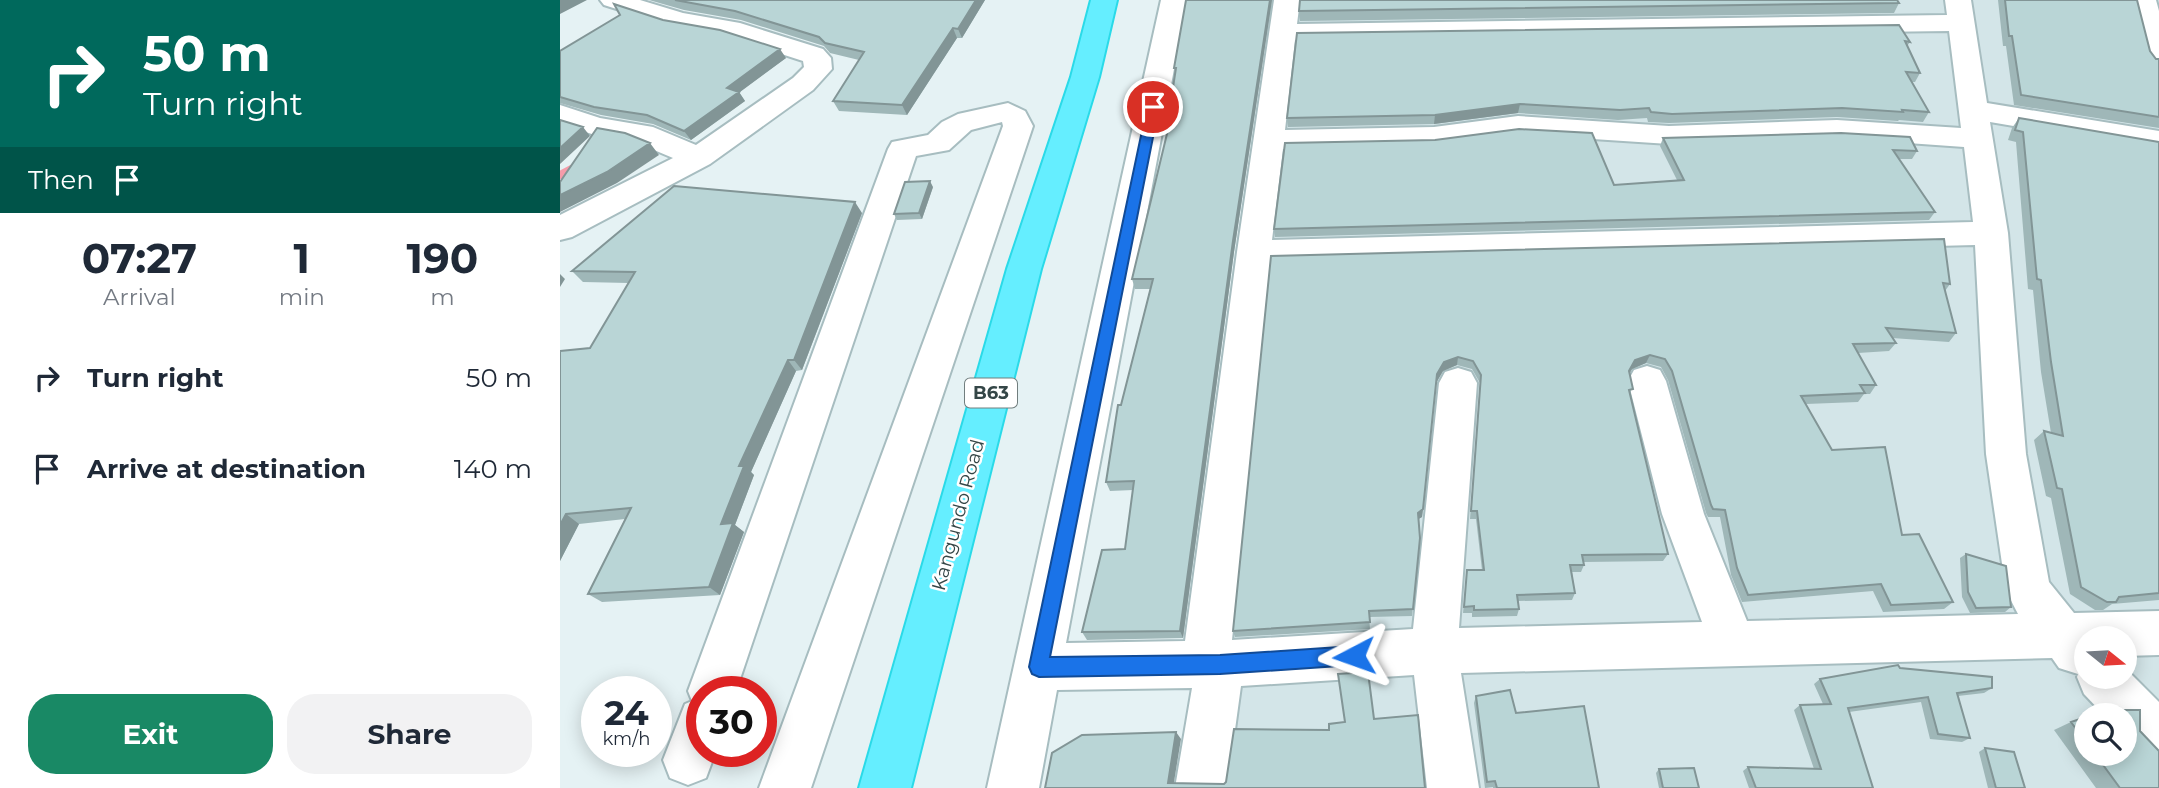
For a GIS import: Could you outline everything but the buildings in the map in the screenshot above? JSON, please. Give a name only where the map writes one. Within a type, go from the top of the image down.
[{"type":"highway","name":"Kangundo Road","points":[[884,788],[1024,269],[1085,77],[1104,0]]},
{"type":"street","points":[[560,229],[699,157],[803,84],[818,69],[813,55],[731,29],[679,20],[613,0]]},
{"type":"street","points":[[679,20],[713,0]]},
{"type":"street","points":[[1013,788],[1174,0]]},
{"type":"street","points":[[2143,0],[2159,60]]},
{"type":"street","points":[[1201,788],[1254,252],[1284,16],[1959,12],[1991,233],[2006,454],[2028,591],[2074,650]]},
{"type":"street","points":[[717,676],[903,149],[938,143],[948,130],[975,117],[1008,112],[1015,117],[1018,126],[785,788]]},
{"type":"street","points":[[560,114],[595,126],[642,134],[699,157]]},
{"type":"street","points":[[1270,140],[1434,136],[1518,125],[1572,131],[1669,135],[1977,124],[2159,141]]},
{"type":"street","points":[[1254,252],[1991,233]]},
{"type":"street","points":[[1647,381],[1683,514],[1733,643]]},
{"type":"street","points":[[1453,788],[1434,651],[1458,383]]},
{"type":"street","points":[[2137,637],[2159,633]]},
{"type":"street","points":[[1039,667],[1213,665],[1434,651],[1733,643],[2074,650]]},
{"type":"street","points":[[2113,690],[2159,738]]},
{"type":"shaded area","points":[[1271,0],[2159,0],[2159,788],[1179,788]]},
{"type":"waterway","points":[[560,175],[577,166]]},
{"type":"route","points":[[1153,107],[1039,667],[1220,664],[1354,656]]}]
